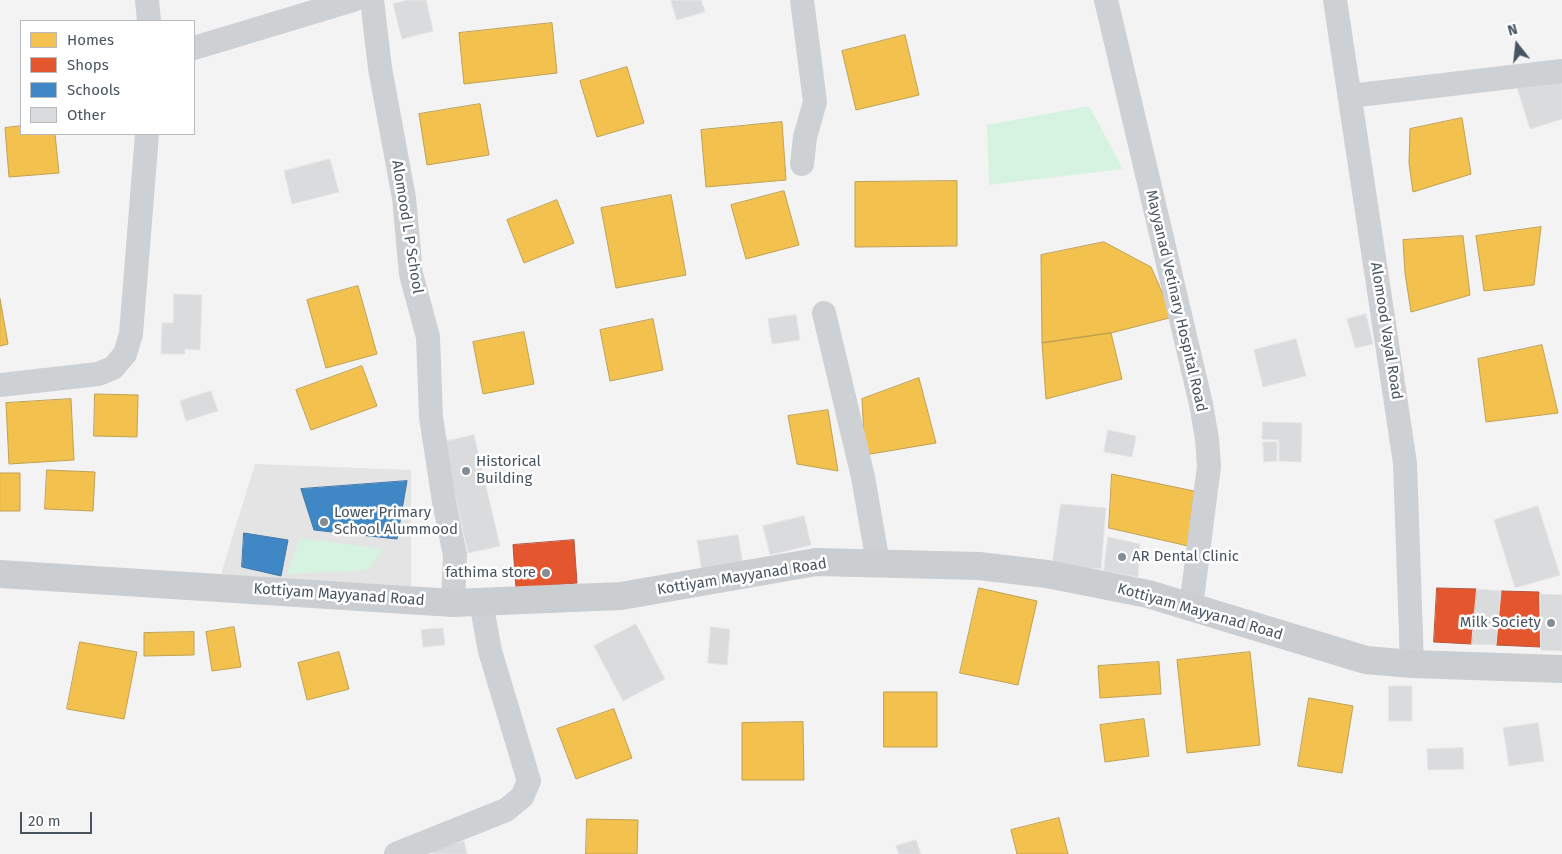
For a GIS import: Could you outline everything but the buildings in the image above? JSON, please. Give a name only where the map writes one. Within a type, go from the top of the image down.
[{"type":"main road","name":"Kottiyam Mayyanad Road","points":[[0,574],[453,603],[621,596],[816,562],[978,566],[1048,574],[1148,594],[1366,660],[1412,664],[1562,669]]},
{"type":"street","points":[[147,0],[149,20]]},
{"type":"street","points":[[195,48],[353,0]]},
{"type":"street","name":"Alomood L P School","points":[[372,0],[380,68],[404,198],[411,274],[428,337],[431,417],[444,502],[455,555],[453,603]]},
{"type":"street","points":[[802,0],[815,102],[804,137],[802,164]]},
{"type":"street","name":"Mayyanad Vetinary Hospital Road","points":[[1106,0],[1201,404],[1207,439],[1209,466],[1191,607]]},
{"type":"street","name":"Alomood Vayal Road","points":[[1335,0],[1405,463],[1412,664]]},
{"type":"street","points":[[1350,96],[1562,71]]},
{"type":"street","points":[[0,385],[98,374],[113,368],[125,354],[131,334],[147,135]]},
{"type":"street","points":[[824,313],[863,477],[878,563]]},
{"type":"street","points":[[396,854],[506,810],[522,797],[529,782],[490,650],[481,602]]},
{"type":"shaded area","name":"Lower Primary School Alummood","points":[[255,464],[411,470],[411,591],[221,574]]},
{"type":"green space","points":[[1089,106],[1123,169],[989,185],[987,125]]},
{"type":"green space","points":[[300,538],[383,549],[369,570],[287,574]]},
{"type":"place","name":"Historical Building","points":[[466,471]]},
{"type":"place","name":"Lower Primary School Alummood","points":[[324,522]]},
{"type":"place","name":"AR Dental Clinic","points":[[1122,557]]},
{"type":"place","name":"fathima store","points":[[546,573]]},
{"type":"place","name":"Milk Society","points":[[1551,623]]}]
